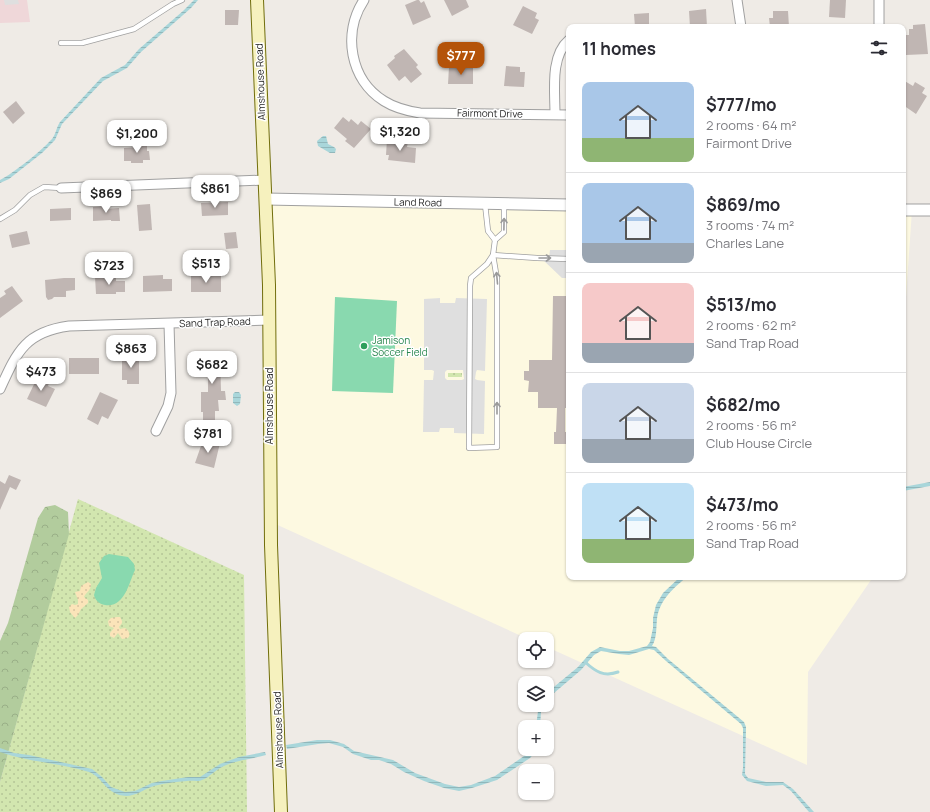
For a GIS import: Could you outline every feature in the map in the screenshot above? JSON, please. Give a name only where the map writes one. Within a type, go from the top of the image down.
[{"type":"main road","name":"Almshouse Road","points":[[257,0],[266,199],[269,320],[270,515],[281,812]]},
{"type":"street","name":"Fairmont Drive","points":[[364,0],[355,17],[351,43],[357,68],[364,82],[373,93],[384,101],[405,110],[420,113],[566,114]]},
{"type":"street","points":[[737,0],[740,24]]},
{"type":"street","points":[[879,0],[879,24]]},
{"type":"street","points":[[555,114],[557,57],[561,48],[566,43]]},
{"type":"street","points":[[61,188],[265,180]]},
{"type":"street","name":"Land Road","points":[[266,199],[566,205]]},
{"type":"street","points":[[906,210],[930,210]]},
{"type":"street","name":"Sand Trap Road","points":[[0,389],[14,360],[23,347],[46,331],[69,326],[269,320]]},
{"type":"street","points":[[156,431],[170,400],[171,369],[169,324]]},
{"type":"lane","points":[[61,43],[82,43],[134,29],[172,4],[182,0]]},
{"type":"lane","points":[[0,219],[15,210],[30,195],[44,187],[61,188]]},
{"type":"lane","points":[[485,204],[488,232],[495,240]]},
{"type":"lane","points":[[493,255],[487,264],[471,278],[470,286],[469,448],[497,447],[498,279],[493,255],[495,240],[504,232],[504,204]]},
{"type":"lane","points":[[493,255],[566,259]]},
{"type":"shaded area","points":[[0,0],[27,0],[30,22],[0,23]]},
{"type":"shaded area","points":[[4,0],[18,0],[19,4],[5,5]]},
{"type":"shaded area","points":[[266,199],[566,204],[566,580],[871,580],[808,672],[807,765],[554,650],[554,632],[518,632],[518,634],[271,522]]},
{"type":"shaded area","points":[[906,210],[912,210],[906,297]]},
{"type":"shaded area","points":[[550,250],[566,250],[566,278],[562,278],[541,258],[549,258]]},
{"type":"shaded area","points":[[440,298],[440,303],[455,303],[456,298],[487,299],[485,371],[477,370],[475,379],[485,381],[484,434],[454,433],[454,428],[440,428],[439,432],[423,432],[424,380],[433,380],[434,371],[424,370],[424,299]],"holes":[[[447,370],[463,370],[464,379],[462,380],[447,380],[445,378],[445,372]]]},
{"type":"green space","name":"Jamison Soccer Field","points":[[335,297],[397,301],[393,393],[332,391]]},
{"type":"green space","points":[[448,373],[462,373],[462,377],[448,377]]},
{"type":"green space","points":[[78,499],[244,575],[247,812],[0,812],[0,782]]},
{"type":"green space","points":[[55,505],[68,512],[69,534],[0,782],[0,641],[8,623],[38,518],[45,507]]},
{"type":"green space","points":[[109,554],[128,557],[134,564],[135,570],[122,598],[112,605],[105,605],[98,602],[94,595],[102,578],[99,563],[104,556]]},
{"type":"sand","points":[[88,582],[91,586],[84,597],[88,600],[88,603],[81,609],[75,618],[70,612],[69,607],[72,604],[78,604],[75,592],[80,591],[81,586]]},
{"type":"sand","points":[[120,617],[122,621],[119,627],[120,629],[125,628],[128,631],[128,638],[122,639],[118,633],[114,638],[110,636],[110,633],[114,628],[109,626],[108,621],[111,618]]},
{"type":"water","points":[[194,0],[198,0],[141,52],[127,68],[103,81],[62,124],[55,140],[42,153],[9,179],[0,183],[0,180],[27,161],[52,139],[60,122],[101,78],[125,65],[139,49]]},
{"type":"water","points":[[323,136],[326,136],[328,144],[336,149],[335,153],[330,153],[318,146],[317,141]]},
{"type":"water","points":[[112,261],[118,265],[115,269],[110,268],[106,271],[100,271],[99,265]]},
{"type":"water","points":[[235,392],[239,392],[241,395],[240,404],[237,406],[233,403],[233,394]]},
{"type":"water","points":[[930,482],[930,486],[906,490],[906,486]]},
{"type":"water","points":[[677,580],[684,580],[672,590],[658,612],[656,636],[652,646],[656,647],[668,659],[744,722],[746,727],[745,774],[748,778],[766,782],[783,782],[793,789],[814,812],[809,812],[791,791],[783,785],[766,786],[747,781],[742,775],[743,728],[741,724],[654,650],[649,649],[629,655],[601,651],[594,655],[581,670],[554,693],[554,687],[578,667],[591,652],[600,647],[620,651],[629,651],[647,646],[650,642],[656,605],[663,593]]},
{"type":"water","points":[[538,712],[541,712],[540,720],[537,720]]},
{"type":"water","points":[[317,740],[330,740],[344,744],[354,751],[393,760],[415,773],[445,784],[459,787],[471,785],[495,776],[524,756],[532,756],[521,764],[518,764],[518,766],[497,780],[459,791],[444,788],[424,781],[391,764],[379,760],[371,760],[353,754],[343,747],[329,743],[287,749],[286,745]]},
{"type":"water","points":[[0,748],[14,753],[92,769],[111,787],[125,792],[135,791],[152,783],[162,781],[188,777],[200,777],[220,764],[239,757],[265,752],[266,755],[238,761],[219,768],[208,777],[200,781],[162,784],[150,787],[133,795],[126,796],[114,793],[94,774],[89,772],[11,755],[0,752]]},
{"type":"building","points":[[417,0],[421,3],[424,1],[431,17],[413,25],[405,5]]},
{"type":"building","points":[[444,0],[466,0],[469,7],[452,16]]},
{"type":"building","points":[[830,0],[846,0],[845,18],[829,17]]},
{"type":"building","points":[[523,6],[537,13],[535,18],[539,20],[532,34],[513,25]]},
{"type":"building","points":[[706,9],[707,24],[690,24],[689,11]]},
{"type":"building","points":[[225,10],[239,10],[238,25],[225,25]]},
{"type":"building","points":[[773,11],[788,11],[789,24],[770,24],[769,18],[773,18]]},
{"type":"building","points":[[649,13],[649,24],[635,24],[634,14]]},
{"type":"building","points":[[925,24],[928,54],[906,55],[906,35],[909,35],[909,29],[913,29],[913,25]]},
{"type":"building","points":[[404,49],[418,65],[416,67],[422,74],[411,83],[405,76],[399,81],[387,65],[395,58],[394,56]]},
{"type":"building","points":[[506,66],[520,67],[520,72],[525,72],[524,87],[504,86]]},
{"type":"building","points":[[449,67],[473,68],[473,84],[448,84]]},
{"type":"building","points":[[906,82],[913,86],[915,82],[925,88],[922,93],[927,96],[916,114],[906,107]]},
{"type":"building","points":[[16,101],[25,113],[13,124],[3,112]]},
{"type":"building","points":[[343,117],[349,122],[351,119],[358,125],[361,121],[371,129],[354,148],[345,141],[347,139],[334,128]]},
{"type":"building","points":[[387,139],[408,142],[407,147],[416,148],[415,163],[388,160],[389,155],[386,155]]},
{"type":"building","points":[[139,142],[147,142],[147,151],[149,151],[150,160],[143,160],[143,163],[131,163],[131,161],[124,161],[124,148],[139,147]]},
{"type":"building","points":[[228,202],[228,215],[202,216],[201,203]]},
{"type":"building","points":[[150,204],[152,230],[139,231],[137,205]]},
{"type":"building","points":[[105,206],[105,209],[119,208],[120,221],[93,221],[93,207]]},
{"type":"building","points":[[71,208],[71,220],[50,221],[50,209]]},
{"type":"building","points":[[27,231],[30,244],[12,248],[9,235]]},
{"type":"building","points":[[236,232],[238,248],[226,249],[224,233]]},
{"type":"building","points":[[163,275],[163,279],[172,279],[172,291],[143,292],[143,276]]},
{"type":"building","points":[[191,275],[221,275],[221,292],[191,292]]},
{"type":"building","points":[[95,277],[116,277],[116,281],[125,281],[125,292],[116,292],[116,294],[96,294]]},
{"type":"building","points":[[75,278],[75,290],[66,291],[66,297],[54,297],[48,300],[46,297],[45,280]]},
{"type":"building","points":[[12,286],[23,301],[0,318],[0,298],[6,294],[4,291]]},
{"type":"building","points":[[553,296],[566,296],[566,444],[554,444],[557,408],[538,408],[538,392],[528,392],[529,381],[524,380],[524,371],[529,371],[529,360],[552,360]]},
{"type":"building","points":[[200,352],[220,352],[221,391],[225,391],[226,400],[218,400],[219,411],[215,411],[215,421],[203,421],[203,412],[201,412],[201,392],[208,392],[208,373],[202,373]]},
{"type":"building","points":[[122,355],[139,355],[139,384],[127,384],[127,380],[122,380]]},
{"type":"building","points":[[69,358],[99,358],[99,374],[69,374]]},
{"type":"building","points":[[40,374],[50,380],[48,386],[55,389],[46,407],[27,399]]},
{"type":"building","points":[[100,392],[118,400],[108,419],[102,416],[98,425],[87,419]]},
{"type":"building","points":[[209,440],[220,443],[214,468],[195,463],[202,443],[208,445]]},
{"type":"building","points":[[9,475],[21,480],[16,490],[10,487],[0,510],[0,481],[5,484]]},
{"type":"waterway","points":[[585,662],[600,673],[608,674],[618,672]]},
{"type":"place","name":"Jamison Soccer Field","points":[[364,346]]}]
